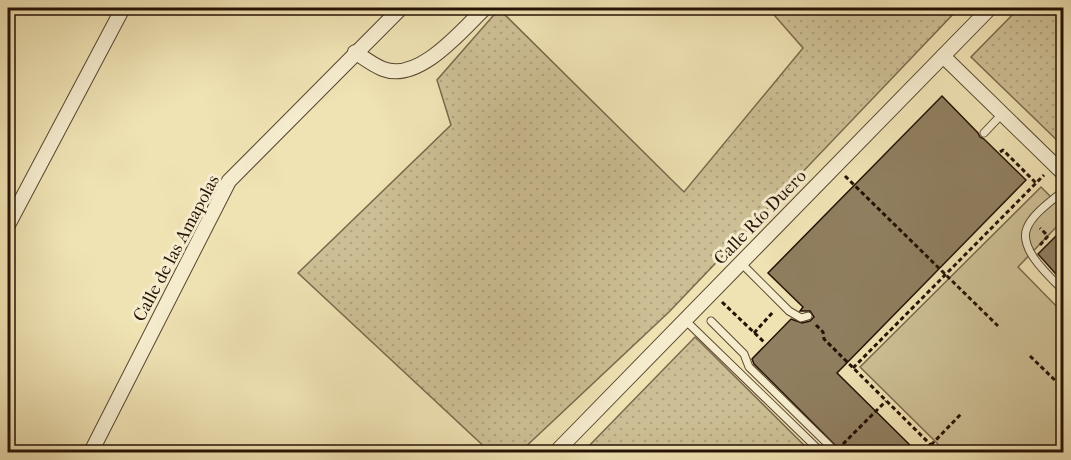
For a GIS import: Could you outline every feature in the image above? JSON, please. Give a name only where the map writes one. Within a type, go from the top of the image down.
[{"type":"street","points":[[8,225],[123,8]]},
{"type":"street","name":"Calle de las Amapolas","points":[[90,453],[229,182],[401,8]]},
{"type":"street","points":[[355,52],[384,70],[408,70],[434,57],[485,8]]},
{"type":"street","name":"Calle Río Duero","points":[[556,453],[990,8]]},
{"type":"street","points":[[943,56],[1059,169]]},
{"type":"lane","points":[[984,133],[1002,114]]},
{"type":"lane","points":[[1064,190],[1032,220],[1026,235],[1035,262],[1064,291]]},
{"type":"lane","points":[[741,263],[795,316],[805,318],[808,316]]},
{"type":"lane","points":[[685,320],[821,453]]},
{"type":"lane","points":[[711,321],[744,354],[749,367],[836,452]]},
{"type":"path","points":[[1000,153],[1003,150],[1036,183]]},
{"type":"path","points":[[836,166],[998,326]]},
{"type":"path","points":[[853,368],[1036,183],[1059,169]]},
{"type":"path","points":[[712,292],[764,342]]},
{"type":"path","points":[[754,333],[781,304]]},
{"type":"path","points":[[808,316],[823,332],[824,339],[938,453]]},
{"type":"path","points":[[1030,356],[1064,389]]},
{"type":"path","points":[[836,452],[886,401]]},
{"type":"path","points":[[931,445],[961,414]]},
{"type":"shaded area","points":[[768,8],[959,8],[669,312],[520,452],[490,452],[298,273],[451,125],[437,80],[499,9],[684,192],[803,48]]},
{"type":"shaded area","points":[[1019,8],[1063,8],[1063,146],[971,57]]},
{"type":"shaded area","points":[[1041,187],[1063,209],[1063,220],[1018,267],[1063,313],[1063,452],[946,452],[860,367]]},
{"type":"shaded area","points":[[695,337],[811,452],[583,452]]},
{"type":"building","points":[[942,96],[980,137],[1026,180],[837,373],[918,453],[843,453],[754,364],[752,359],[791,319],[802,323],[814,317],[810,311],[800,311],[803,307],[768,273]]},
{"type":"building","points":[[1064,228],[1064,283],[1038,254]]}]
